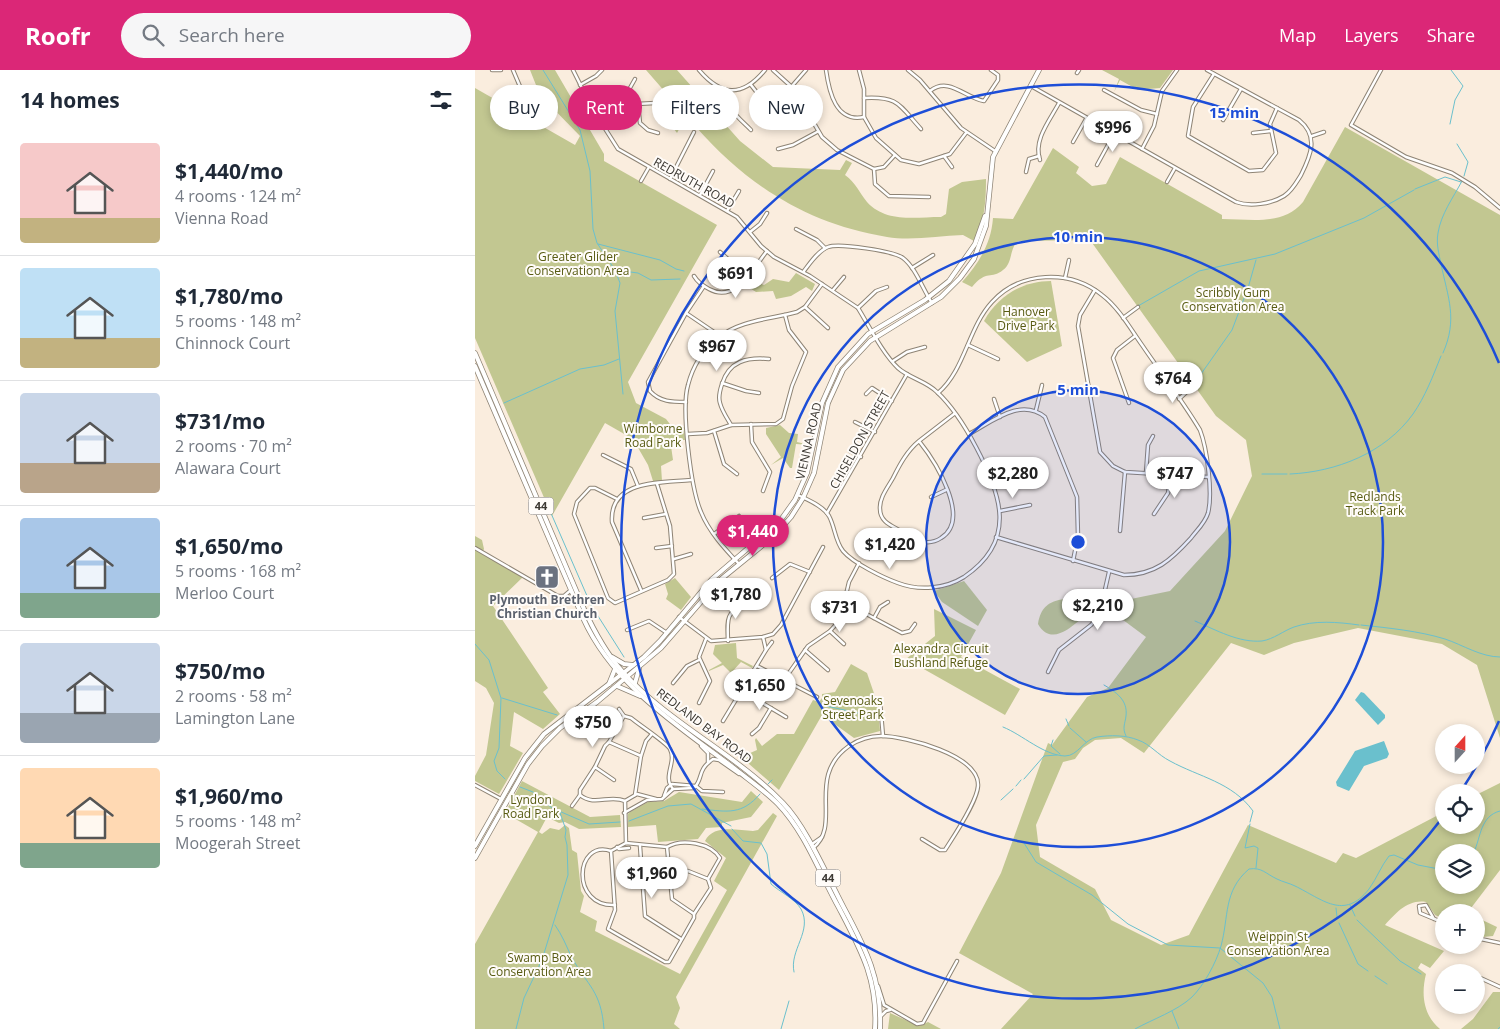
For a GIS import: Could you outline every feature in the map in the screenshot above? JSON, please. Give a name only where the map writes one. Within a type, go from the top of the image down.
[{"type":"main road","name":"VIENNA ROAD","points":[[624,676],[640,667],[672,637],[713,587],[782,528],[803,498],[814,473],[828,403],[835,384],[849,362],[876,336],[932,303],[954,285],[974,259],[985,232],[990,169],[995,151],[1039,70]]},
{"type":"main road","name":"VIENNA ROAD","points":[[624,676],[667,633],[707,584],[775,525],[798,495],[807,473],[822,403],[829,383],[845,358],[873,331],[929,298],[949,281],[964,263],[978,239],[988,204]]},
{"type":"main road","name":"REDLAND BAY ROAD","points":[[475,353],[589,632],[615,670],[772,792],[793,815],[868,955],[878,986],[881,1017],[880,1029]]},
{"type":"main road","name":"REDLAND BAY ROAD","points":[[475,366],[573,593],[610,656],[642,697],[778,804],[810,848],[868,967],[875,998],[875,1029]]},
{"type":"main road","points":[[610,656],[624,664],[634,664]]},
{"type":"main road","points":[[635,684],[640,667]]},
{"type":"main road","points":[[608,686],[615,670]]},
{"type":"main road","points":[[475,858],[529,764],[546,741],[616,686],[624,676]]},
{"type":"main road","points":[[475,846],[525,758],[544,734],[624,676]]},
{"type":"main road","points":[[616,686],[642,697]]},
{"type":"main road","points":[[501,800],[507,802]]},
{"type":"street","points":[[492,70],[501,70]]},
{"type":"street","points":[[513,70],[519,85]]},
{"type":"street","name":"REDRUTH ROAD","points":[[573,70],[580,85]]},
{"type":"street","points":[[580,85],[596,76],[602,70]]},
{"type":"street","points":[[699,70],[714,85]]},
{"type":"street","points":[[751,85],[765,70]]},
{"type":"street","points":[[773,70],[791,85]]},
{"type":"street","points":[[793,85],[806,70]]},
{"type":"street","points":[[826,70],[833,99],[844,115],[852,119],[864,118]]},
{"type":"street","points":[[859,70],[864,98],[864,118],[876,138],[895,155],[910,164],[919,164],[944,156],[955,149],[966,133]]},
{"type":"street","points":[[909,70],[966,133],[995,151]]},
{"type":"street","points":[[929,92],[941,86],[958,89],[984,101],[998,80],[998,76],[991,70]]},
{"type":"street","points":[[1142,149],[1152,131],[1162,92],[1177,70]]},
{"type":"street","points":[[1031,86],[1086,119],[1240,203],[1251,205],[1275,200],[1288,193],[1297,182],[1310,156],[1312,136],[1302,123],[1207,70]]},
{"type":"street","points":[[1381,70],[1351,125],[1406,157],[1452,172],[1475,187],[1500,208]]},
{"type":"street","points":[[1214,74],[1193,107],[1188,130],[1190,138],[1249,171],[1255,172],[1269,165],[1276,153],[1277,148],[1271,131],[1271,119],[1277,108]]},
{"type":"street","points":[[632,85],[635,79]]},
{"type":"street","points":[[1223,120],[1241,89]]},
{"type":"street","points":[[1105,90],[1141,110],[1157,114]]},
{"type":"street","points":[[864,98],[890,98],[897,102],[921,129]]},
{"type":"street","points":[[1040,160],[1041,136],[1059,103]]},
{"type":"street","points":[[739,118],[749,128]]},
{"type":"street","points":[[1073,142],[1086,119]]},
{"type":"street","points":[[642,125],[648,130],[658,133]]},
{"type":"street","name":"REDRUTH ROAD","points":[[605,130],[618,149],[741,220],[767,251],[781,262],[803,272],[858,308],[893,361],[907,374],[938,393]]},
{"type":"street","points":[[1253,133],[1271,131]]},
{"type":"street","points":[[670,179],[695,132]]},
{"type":"street","points":[[778,149],[793,145],[817,132],[837,150],[874,169],[884,167],[895,155]]},
{"type":"street","points":[[1312,136],[1324,132]]},
{"type":"street","points":[[1097,165],[1114,133]]},
{"type":"street","points":[[944,156],[952,167]]},
{"type":"street","points":[[1025,172],[1029,159],[1039,156]]},
{"type":"street","points":[[641,181],[649,167]]},
{"type":"street","points":[[1167,182],[1175,168]]},
{"type":"street","points":[[874,169],[875,184],[889,196],[929,197]]},
{"type":"street","points":[[700,195],[713,171]]},
{"type":"street","points":[[727,211],[739,191]]},
{"type":"street","points":[[750,232],[760,224],[767,213]]},
{"type":"street","points":[[796,229],[817,240],[825,248]]},
{"type":"street","points":[[803,272],[825,248],[839,245],[891,253],[903,258],[932,303]]},
{"type":"street","points":[[694,276],[704,286],[715,292],[729,292],[739,287],[767,251]]},
{"type":"street","points":[[720,252],[747,276]]},
{"type":"street","points":[[911,268],[933,255]]},
{"type":"street","points":[[1065,278],[1069,260]]},
{"type":"street","points":[[833,290],[844,277]]},
{"type":"street","points":[[798,495],[827,514],[839,545],[846,554],[891,580],[907,586],[926,588],[941,586],[961,578],[975,568],[991,549],[996,537],[1000,511],[996,488],[969,434],[938,393],[952,377],[985,310],[1003,292],[1026,280],[1065,278],[1095,290],[1109,301],[1123,318],[1196,424],[1204,441],[1209,507],[1205,520],[1171,560],[1143,574],[1124,575],[1109,572],[996,537]]},
{"type":"street","points":[[739,564],[714,534],[701,514],[691,480],[686,402],[687,387],[696,363],[720,336],[744,325],[785,315],[805,307],[822,284]]},
{"type":"street","points":[[686,402],[669,402],[661,399],[652,393],[648,384],[686,314],[704,286]]},
{"type":"street","points":[[858,308],[876,291],[887,287]]},
{"type":"street","points":[[1095,290],[1080,315],[1079,338],[1097,444],[1105,459],[1125,472],[1208,477]]},
{"type":"street","points":[[805,307],[829,328]]},
{"type":"street","points":[[1123,318],[1138,307]]},
{"type":"street","points":[[686,314],[720,336]]},
{"type":"street","points":[[688,434],[714,431],[731,424],[776,424],[783,419],[792,386],[805,357],[804,347],[789,330],[785,315]]},
{"type":"street","points":[[1129,403],[1113,358],[1117,350],[1135,336]]},
{"type":"street","points":[[968,344],[998,359]]},
{"type":"street","points":[[893,361],[907,352],[925,347]]},
{"type":"street","points":[[731,424],[719,402],[722,383],[727,372],[736,363],[748,358],[769,359]]},
{"type":"street","name":"CHISELDON STREET","points":[[827,514],[907,374]]},
{"type":"street","points":[[722,383],[746,391],[759,392]]},
{"type":"street","points":[[1035,410],[1042,385]]},
{"type":"street","points":[[1179,399],[1193,386]]},
{"type":"street","points":[[866,394],[873,388],[892,401]]},
{"type":"street","points":[[994,400],[1000,417]]},
{"type":"street","points":[[969,434],[1019,408],[1035,410],[1049,422],[1055,446],[1077,497],[1078,536],[1073,561]]},
{"type":"street","points":[[919,441],[936,464],[953,508],[953,524],[945,535],[936,541],[916,540],[890,526],[882,518],[879,507],[882,497],[903,459],[919,441],[954,414]]},
{"type":"street","points":[[855,422],[875,432]]},
{"type":"street","points":[[751,424],[752,442],[771,472],[763,491]]},
{"type":"street","points":[[714,431],[724,464],[737,474]]},
{"type":"street","points":[[1146,473],[1148,445],[1153,436]]},
{"type":"street","points":[[850,451],[861,457]]},
{"type":"street","points":[[603,455],[631,469],[638,486]]},
{"type":"street","points":[[990,474],[1015,462]]},
{"type":"street","points":[[1121,531],[1125,472]]},
{"type":"street","points":[[1154,514],[1168,493],[1171,475]]},
{"type":"street","points":[[641,590],[612,522],[612,511],[617,499],[629,488],[691,480]]},
{"type":"street","points":[[617,499],[595,488],[590,488],[577,502],[574,514],[575,521],[609,601],[615,602],[672,577],[674,560],[670,526],[657,484]]},
{"type":"street","points":[[931,497],[946,490]]},
{"type":"street","points":[[1000,511],[1030,505]]},
{"type":"street","points":[[644,518],[665,514]]},
{"type":"street","points":[[714,534],[739,516]]},
{"type":"street","points":[[656,548],[672,546]]},
{"type":"street","points":[[679,617],[706,638],[715,642],[763,637],[777,630],[823,546]]},
{"type":"street","points":[[475,548],[558,596],[565,599],[573,593]]},
{"type":"street","points":[[674,560],[691,554]]},
{"type":"street","points":[[784,680],[805,650],[830,631],[840,620],[845,606],[849,582],[859,563]]},
{"type":"street","points":[[772,578],[790,564],[810,572]]},
{"type":"street","points":[[1048,672],[1059,650],[1091,625],[1099,616],[1103,607],[1109,572]]},
{"type":"street","points":[[558,596],[573,593]]},
{"type":"street","points":[[728,641],[727,618],[732,610],[745,599]]},
{"type":"street","points":[[874,618],[881,607],[888,602]]},
{"type":"street","points":[[845,606],[857,609],[902,633],[910,631],[915,624]]},
{"type":"street","points":[[627,630],[649,621],[672,637]]},
{"type":"street","points":[[830,631],[845,644]]},
{"type":"street","points":[[763,637],[766,650]]},
{"type":"street","points":[[699,703],[710,681],[699,660],[699,653],[706,638]]},
{"type":"street","points":[[723,721],[772,642]]},
{"type":"street","points":[[805,650],[828,670]]},
{"type":"street","points":[[673,683],[687,666],[699,660]]},
{"type":"street","points":[[757,666],[817,697]]},
{"type":"street","points":[[742,691],[786,717]]},
{"type":"street","points":[[880,701],[883,736]]},
{"type":"street","points":[[752,734],[759,728],[771,708]]},
{"type":"street","points":[[619,709],[624,716],[629,717],[667,745],[671,751],[668,779],[673,790]]},
{"type":"street","points":[[571,806],[580,795],[580,790],[624,716]]},
{"type":"street","points":[[624,813],[628,809],[647,800],[663,798],[673,790],[692,789],[696,786],[701,770],[707,763],[709,756],[707,751],[682,728]]},
{"type":"street","points":[[635,795],[641,756],[646,741],[652,734]]},
{"type":"street","points":[[810,848],[823,836],[826,821],[825,787],[833,762],[853,743],[883,736],[947,752],[969,766],[976,775],[978,787],[975,798],[943,851],[922,839]]},
{"type":"street","points":[[609,742],[641,756]]},
{"type":"street","points":[[707,763],[717,759],[734,772],[743,776]]},
{"type":"street","points":[[595,767],[614,780]]},
{"type":"street","points":[[475,785],[501,800]]},
{"type":"street","points":[[670,785],[696,786],[701,791],[723,792]]},
{"type":"street","points":[[663,798],[670,785]]},
{"type":"street","points":[[626,844],[623,807],[625,801],[639,794],[658,799]]},
{"type":"street","points":[[580,795],[591,801],[618,799],[625,801]]},
{"type":"street","points":[[623,807],[628,809]]},
{"type":"street","points":[[615,905],[607,905],[589,896],[584,889],[583,869],[589,855],[595,850],[611,851],[617,846],[626,844],[640,846],[663,845],[667,847],[672,844],[696,843],[720,856],[720,860],[708,879]]},
{"type":"street","points":[[617,846],[619,849],[629,848]]},
{"type":"street","points":[[640,846],[645,916],[681,939]]},
{"type":"street","points":[[667,847],[673,899],[694,914]]},
{"type":"street","points":[[611,851],[615,912],[608,927],[609,930],[665,962],[671,960],[681,939],[695,918],[694,914],[711,888],[708,879],[689,871],[671,873]]},
{"type":"street","points":[[1425,905],[1434,919],[1420,913],[1419,906],[1425,905]]},
{"type":"street","points":[[1485,940],[1500,943]]},
{"type":"street","points":[[878,986],[884,1005],[917,1024],[923,1023],[957,961]]},
{"type":"street","points":[[1485,980],[1500,987]]},
{"type":"street","points":[[881,1017],[886,1011],[892,1010]]},
{"type":"green space","name":"Greater Glider Conservation Area","points":[[530,70],[555,70],[568,92],[568,124],[558,113],[558,85],[536,85]]},
{"type":"green space","points":[[646,70],[677,70],[690,85],[659,85]]},
{"type":"green space","points":[[1102,70],[1173,70],[1160,88],[1138,90],[1120,80],[1114,92],[1119,79]]},
{"type":"green space","name":"Greater Glider Conservation Area","points":[[475,88],[490,97],[490,130],[549,130],[575,145],[580,136],[574,130],[590,130],[604,154],[604,161],[717,225],[628,382],[636,403],[666,419],[673,428],[684,427],[685,440],[674,440],[671,446],[673,460],[661,466],[662,481],[653,481],[648,465],[633,439],[605,423],[552,516],[475,338]]},
{"type":"green space","points":[[1345,127],[1500,215],[1500,738],[1477,665],[1442,644],[1358,628],[1294,643],[1264,655],[1231,643],[1144,753],[1121,738],[1095,740],[1083,748],[1075,759],[1063,762],[1036,825],[1040,857],[1095,889],[1111,920],[1161,945],[1189,935],[1248,825],[1336,863],[1343,853],[1356,858],[1435,817],[1435,834],[1485,834],[1485,790],[1500,783],[1500,870],[1485,890],[1485,844],[1435,844],[1435,894],[1482,894],[1474,904],[1435,904],[1435,915],[1426,902],[1414,903],[1403,908],[1385,925],[1435,947],[1435,954],[1442,954],[1430,968],[1421,963],[1418,968],[1426,974],[1424,996],[1427,1011],[1440,1029],[1001,1029],[1033,994],[959,953],[1001,873],[1048,743],[1052,745],[1087,697],[1108,688],[1146,637],[1107,608],[1108,597],[1126,600],[1170,591],[1225,531],[1252,476],[1246,440],[1216,416],[1090,240],[1018,241],[1013,248],[1008,264],[999,273],[981,278],[972,287],[962,282],[974,268],[987,245],[993,218],[1013,219],[1053,148],[1079,167],[1076,173],[1092,186],[1106,184],[1120,157],[1222,215],[1222,219],[1266,220],[1286,215],[1303,202]]},
{"type":"green space","points":[[699,130],[730,130],[740,141],[773,167],[840,170],[846,160],[852,163],[845,175],[855,184],[867,202],[875,209],[892,216],[911,218],[941,217],[946,214],[949,189],[962,182],[986,179],[986,195],[981,226],[974,241],[963,235],[896,238],[858,231],[831,223],[781,199],[758,184],[716,148]]},
{"type":"green space","points":[[796,273],[815,284],[812,291],[806,287],[791,296],[776,299],[773,291],[756,292],[745,285],[749,279],[764,285],[773,279],[789,282]]},
{"type":"green space","name":"Hanover Drive Park","points":[[1051,281],[1062,346],[1027,362],[984,321],[996,304],[1012,292],[1030,284]]},
{"type":"green space","points":[[780,425],[789,433],[798,434],[797,442],[810,445],[796,444],[792,468],[783,458],[771,465],[781,457],[766,434],[766,428]]},
{"type":"green space","points":[[475,536],[482,540],[484,549],[482,554],[523,577],[493,606],[548,688],[543,692],[560,714],[543,729],[514,712],[510,746],[523,753],[499,794],[475,781],[475,776],[486,755],[494,703],[486,688],[475,681]]},
{"type":"green space","points":[[675,578],[691,597],[681,610],[666,599],[668,594],[665,584]]},
{"type":"green space","name":"Alexandra Circuit Bushland Refuge","points":[[964,581],[987,610],[978,626],[942,602],[934,591]]},
{"type":"green space","points":[[1064,599],[1071,601],[1079,608],[1081,619],[1059,634],[1048,634],[1038,624],[1039,618],[1046,606]]},
{"type":"green space","name":"Alexandra Circuit Bushland Refuge","points":[[934,609],[976,630],[961,657],[1020,689],[1005,715],[906,659],[935,636]]},
{"type":"green space","points":[[736,643],[737,658],[753,666],[752,668],[741,662],[731,673],[723,665],[709,671],[722,663],[713,654],[715,645]]},
{"type":"green space","name":"Sevenoaks Street Park","points":[[851,664],[867,673],[878,705],[880,731],[854,738],[822,715],[779,790],[741,757],[757,750],[756,738],[762,746],[777,734],[794,734],[813,700],[819,702],[822,694],[835,692]]},
{"type":"green space","name":"Swamp Box Conservation Area","points":[[522,781],[590,817],[620,815],[621,827],[579,829],[565,822],[559,823],[547,817],[539,832],[542,834],[550,828],[559,830],[565,825],[569,828],[572,850],[577,853],[581,891],[584,896],[580,912],[597,921],[595,931],[680,974],[727,890],[714,881],[726,858],[705,841],[714,832],[719,830],[758,830],[773,813],[777,816],[676,997],[680,1008],[674,1024],[680,1029],[475,1029],[475,944],[538,832],[505,813]]},
{"type":"green space","points":[[751,791],[763,802],[751,817],[722,823],[722,827],[706,828],[698,839],[658,842],[656,825],[628,827],[628,814],[630,812],[648,802],[664,801],[679,792],[742,802]]},
{"type":"green space","points":[[1485,921],[1497,927],[1493,936],[1485,937]]},
{"type":"green space","points":[[1493,992],[1500,992],[1500,1029],[1461,1029],[1477,1014],[1485,1014],[1485,1003]]},
{"type":"green space","points":[[890,1013],[919,1026],[928,1022],[941,1029],[888,1029]]},
{"type":"water","points":[[1361,692],[1385,715],[1385,718],[1378,725],[1355,700]]},
{"type":"water","points":[[1384,741],[1389,754],[1387,758],[1364,766],[1349,791],[1337,786],[1336,782],[1355,751]]},
{"type":"waterway","points":[[543,70],[580,130],[590,171],[593,229],[597,243],[615,270],[620,283],[615,311],[623,394]]},
{"type":"waterway","points":[[1450,124],[1455,100],[1463,86],[1451,70]]},
{"type":"waterway","points":[[1457,144],[1468,162],[1464,176]]},
{"type":"waterway","points":[[1415,189],[1445,177],[1461,182]]},
{"type":"waterway","points":[[1443,353],[1448,341],[1451,319],[1449,298],[1437,237],[1445,213],[1462,181]]},
{"type":"waterway","points":[[1138,306],[1199,271],[1275,254],[1364,218],[1414,190]]},
{"type":"waterway","points":[[598,244],[660,260],[676,269],[684,271]]},
{"type":"waterway","points":[[1194,384],[1232,330],[1248,288],[1256,260]]},
{"type":"waterway","points":[[615,270],[638,273],[651,280],[680,279]]},
{"type":"waterway","points":[[1290,474],[1325,469],[1342,464],[1374,450],[1388,440],[1402,428],[1413,414],[1429,386],[1441,356]]},
{"type":"waterway","points":[[504,403],[580,369],[604,365],[619,359]]},
{"type":"waterway","points":[[1262,474],[1287,474]]},
{"type":"waterway","points":[[547,504],[591,605],[624,657]]},
{"type":"waterway","points":[[1195,621],[1228,635],[1253,641],[1266,640],[1294,627],[1310,623],[1334,622],[1359,625]]},
{"type":"waterway","points":[[1361,625],[1425,634],[1445,639],[1486,655],[1500,657]]},
{"type":"waterway","points":[[475,644],[489,660],[501,698],[499,748],[494,761],[497,771],[505,779]]},
{"type":"waterway","points":[[1104,685],[1117,694],[1125,705],[1124,728],[1126,736]]},
{"type":"waterway","points":[[502,698],[557,715]]},
{"type":"waterway","points":[[826,706],[872,716]]},
{"type":"waterway","points":[[588,716],[596,715],[605,710]]},
{"type":"waterway","points":[[1066,719],[1069,726]]},
{"type":"waterway","points":[[1003,727],[1049,752],[1065,756],[1074,753],[1092,738],[1118,736],[1138,740],[1170,761],[1215,781],[1235,793],[1253,811],[1250,822]]},
{"type":"waterway","points":[[1070,728],[1086,742]]},
{"type":"waterway","points":[[1053,740],[1051,746],[1060,754]]},
{"type":"waterway","points":[[1024,779],[1044,756],[1057,755]]},
{"type":"waterway","points":[[768,784],[772,780]]},
{"type":"waterway","points":[[1016,786],[1021,780]]},
{"type":"waterway","points":[[520,787],[533,792],[552,808],[589,824],[620,822]]},
{"type":"waterway","points":[[1001,800],[1013,789]]},
{"type":"waterway","points":[[702,809],[719,811],[741,809],[760,794]]},
{"type":"waterway","points":[[629,821],[668,806],[691,804],[731,826]]},
{"type":"waterway","points":[[542,960],[568,875],[566,830],[559,810]]},
{"type":"waterway","points":[[1477,844],[1488,817],[1500,811]]},
{"type":"waterway","points":[[1250,824],[1245,848],[1254,846],[1258,848],[1256,868]]},
{"type":"waterway","points":[[732,829],[743,841],[761,843],[767,854],[771,884],[801,909],[804,925],[793,964],[794,972]]},
{"type":"waterway","points":[[1024,843],[1036,862],[1092,895],[1128,924],[1168,945],[1220,948],[1263,983],[1272,997],[1280,1029]]},
{"type":"waterway","points":[[1135,1029],[1186,1002],[1201,986],[1219,953],[1231,895],[1241,877],[1249,869],[1261,870],[1324,901],[1342,906],[1360,899],[1369,889],[1389,856],[1394,855],[1418,865],[1435,868]]},
{"type":"waterway","points":[[1350,905],[1355,916]]},
{"type":"waterway","points":[[1336,908],[1337,917]]},
{"type":"waterway","points":[[1357,920],[1400,961],[1421,974]]},
{"type":"waterway","points":[[1339,923],[1358,964],[1368,971]]},
{"type":"waterway","points":[[555,925],[571,956],[597,997],[604,1029]]},
{"type":"waterway","points":[[516,1029],[524,998],[541,962]]},
{"type":"waterway","points":[[1375,976],[1387,984]]},
{"type":"waterway","points":[[781,1029],[789,1001]]},
{"type":"waterway","points":[[1172,1011],[1179,1029]]},
{"type":"place","name":"Plymouth Brethren Christian Church","points":[[547,577]]},
{"type":"park label","name":"Scribbly Gum Conservation Area","points":[[1233,300]]},
{"type":"park label","name":"Wimborne Road Park","points":[[653,436]]},
{"type":"park label","name":"Redlands Track Park","points":[[1375,504]]},
{"type":"park label","name":"Lyndon Road Park","points":[[531,807]]},
{"type":"park label","name":"Weippin St Conservation Area","points":[[1278,944]]}]
